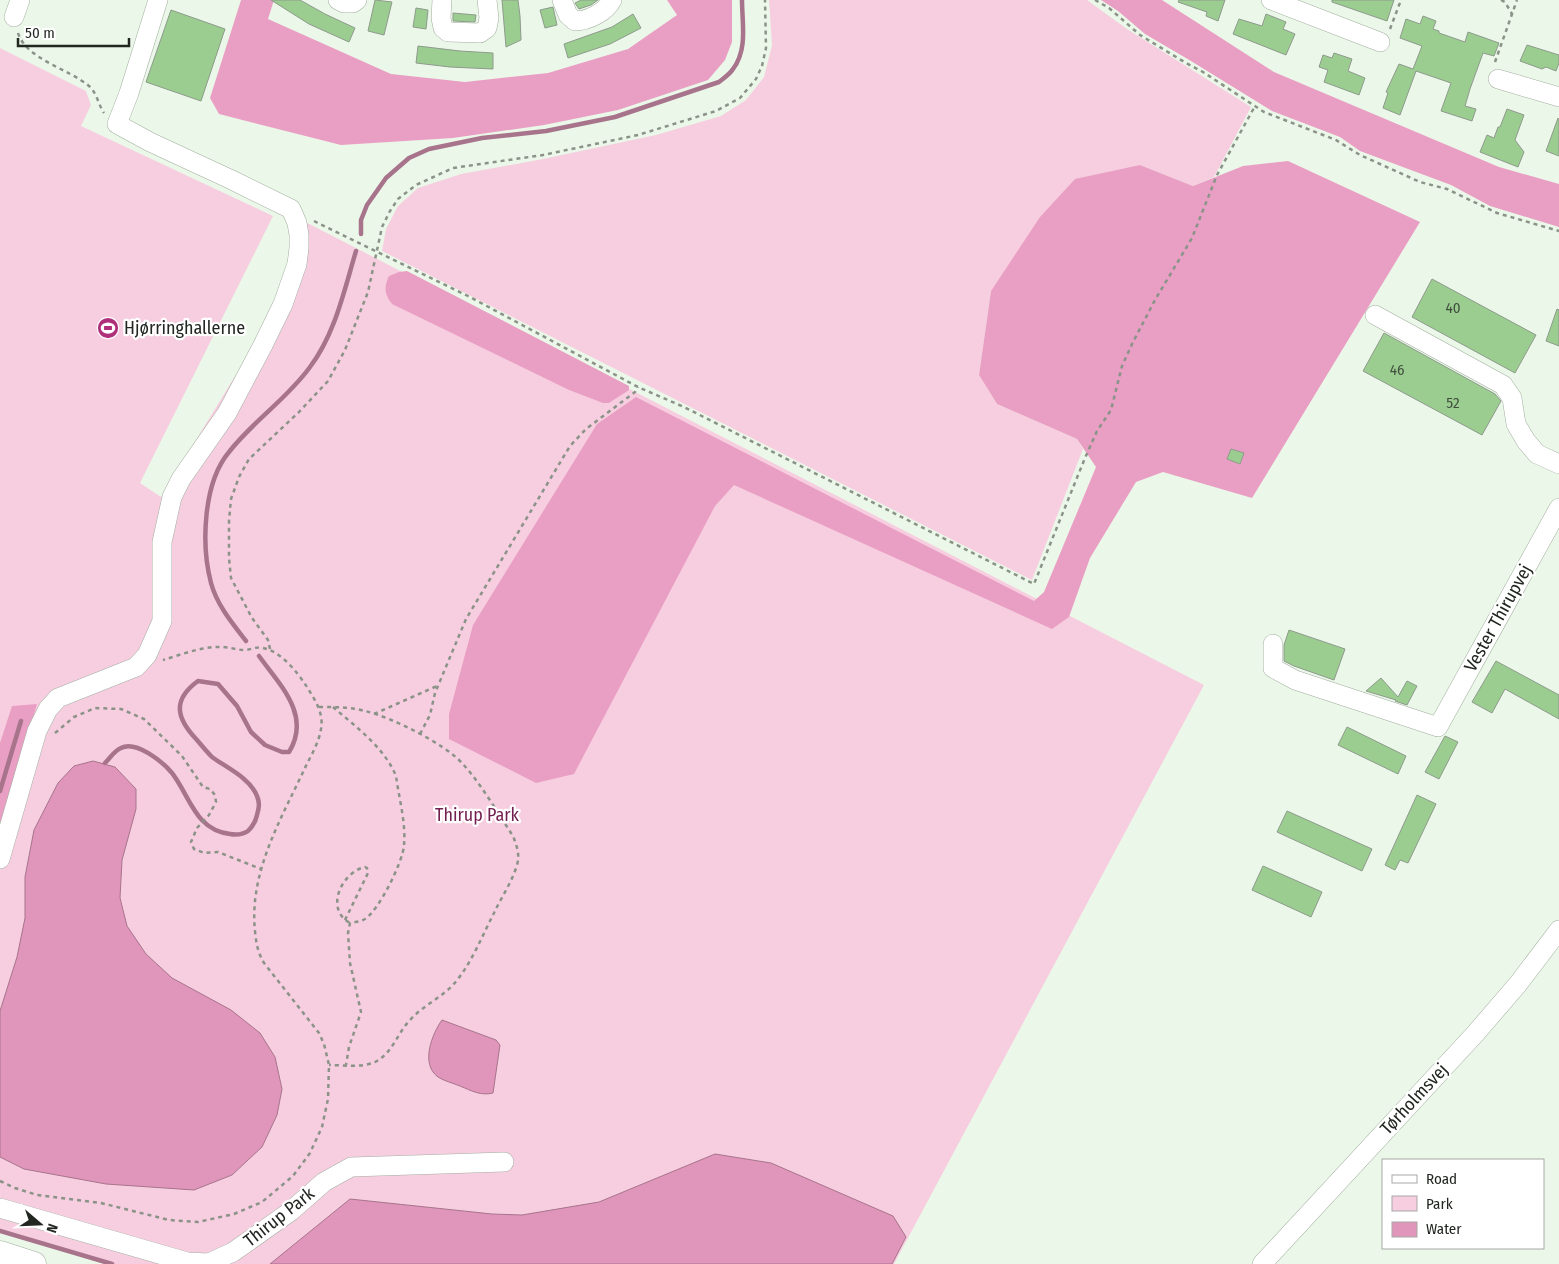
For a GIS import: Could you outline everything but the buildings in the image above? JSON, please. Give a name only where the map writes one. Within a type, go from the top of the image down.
[{"type":"main road","points":[[0,1253],[34,1264]]},
{"type":"street","points":[[0,860],[37,731],[48,709],[58,698],[136,667],[147,655],[162,621],[162,542],[172,497],[181,479],[227,413],[264,345],[289,288],[299,248],[297,223],[291,209],[150,142],[117,124],[158,0]]},
{"type":"street","points":[[338,0],[344,3],[353,3],[356,0]]},
{"type":"street","points":[[442,0],[440,18],[443,28],[448,32],[480,33],[486,28],[489,18],[488,0]]},
{"type":"street","points":[[562,0],[568,15],[574,21],[583,21],[607,8],[612,0]]},
{"type":"street","points":[[1271,0],[1380,42]]},
{"type":"street","points":[[1498,79],[1559,97]]},
{"type":"street","points":[[1374,315],[1503,385],[1512,398],[1516,424],[1526,441],[1537,454],[1559,464]]},
{"type":"street","name":"Vester Thirupvej","points":[[1273,644],[1273,668],[1295,680],[1438,727],[1559,508]]},
{"type":"street","name":"Tørholmsvej","points":[[1262,1264],[1475,1034],[1518,984],[1559,930]]},
{"type":"street","name":"Thirup Park","points":[[0,1208],[187,1262],[209,1263],[234,1252],[291,1211],[324,1182],[351,1167],[504,1162]]},
{"type":"path","points":[[270,650],[268,640],[252,618],[231,578],[229,521],[232,499],[239,477],[249,460],[328,381],[345,350],[368,292],[382,227],[398,199],[416,185],[453,168],[543,155],[638,135],[716,111],[740,98],[756,79],[762,66],[766,48],[765,0]]},
{"type":"path","points":[[1095,0],[1109,8],[1140,35],[1255,106],[1282,120],[1336,140],[1360,155],[1420,182],[1447,189],[1498,213],[1559,230]]},
{"type":"path","points":[[1380,42],[1388,34],[1401,0]]},
{"type":"path","points":[[1501,0],[1505,2],[1512,15]]},
{"type":"path","points":[[1498,79],[1495,64],[1517,0]]},
{"type":"path","points":[[17,9],[19,38],[25,46],[87,84],[94,92],[102,110],[117,124]]},
{"type":"path","points":[[291,209],[468,296],[638,387],[684,407],[1034,584],[1085,458],[1097,431],[1111,410],[1117,380],[1132,344],[1155,300],[1192,238],[1217,175],[1255,106]]},
{"type":"path","points":[[420,734],[430,714],[438,685],[466,619],[570,446],[586,429],[635,392],[638,387]]},
{"type":"path","points":[[0,1180],[15,1188],[38,1195],[101,1203],[169,1220],[198,1222],[234,1214],[262,1202],[293,1176],[310,1153],[322,1127],[328,1098],[329,1065],[324,1044],[319,1033],[264,963],[260,956],[254,922],[254,901],[260,868],[319,737],[322,718],[319,707],[298,674],[281,657],[270,650],[262,648],[243,650],[211,647],[136,667]]},
{"type":"path","points":[[374,714],[438,685]]},
{"type":"path","points":[[333,706],[373,743],[392,768],[396,776],[404,834],[402,857],[383,896],[368,916],[358,922],[345,920],[338,910],[338,897],[350,874],[365,867],[367,868],[368,874],[345,920]]},
{"type":"path","points":[[319,707],[349,708],[374,714],[420,734],[444,747],[469,772],[513,836],[517,847],[517,866],[464,971],[453,984],[410,1019],[394,1045],[382,1058],[374,1063],[329,1065]]},
{"type":"path","points":[[52,736],[74,717],[95,708],[121,709],[144,718],[182,756],[203,787],[215,795],[216,802],[209,815],[197,828],[191,842],[194,849],[204,853],[218,852],[260,868]]},
{"type":"path","points":[[346,1065],[349,1047],[361,1012],[350,963],[348,933],[350,922]]},
{"type":"green space","points":[[769,0],[1087,0],[1127,29],[1251,107],[1214,177],[1193,186],[1140,165],[991,291],[979,375],[997,404],[1077,439],[1083,449],[1032,580],[382,251],[386,229],[398,206],[418,188],[461,174],[656,135],[721,116],[746,100],[764,77],[772,45]]},
{"type":"green space","name":"Thirup Park","points":[[0,48],[86,91],[91,105],[81,126],[273,216],[140,483],[161,497],[256,342],[282,291],[293,250],[286,212],[1204,685],[894,1264],[105,1264],[0,1230]]},
{"type":"shaded area","points":[[241,0],[274,0],[268,19],[391,74],[465,82],[548,73],[628,49],[677,15],[667,0],[732,0],[732,42],[725,60],[708,80],[618,110],[544,125],[453,138],[341,145],[219,114],[210,98]]},
{"type":"shaded area","points":[[1101,0],[1162,0],[1274,72],[1499,167],[1559,184],[1559,227],[1490,206],[1451,185],[1360,151],[1340,137],[1272,111],[1145,34],[1118,11]]},
{"type":"shaded area","points":[[1288,161],[1420,222],[1252,498],[1163,472],[1136,482],[1090,558],[1069,617],[1052,629],[734,485],[715,506],[574,774],[536,783],[449,739],[449,714],[473,625],[597,424],[636,397],[1034,601],[1044,592],[1096,467],[1077,439],[997,404],[979,375],[991,291],[1040,217],[1075,179],[1140,165],[1193,186],[1243,166]]},
{"type":"shaded area","points":[[407,271],[629,386],[629,390],[609,403],[603,403],[569,390],[392,304],[387,297],[386,290],[389,276]]},
{"type":"shaded area","points":[[37,704],[0,831],[0,743],[12,706]]},
{"type":"water","points":[[93,761],[115,767],[136,789],[136,809],[122,860],[120,898],[127,926],[146,954],[172,978],[231,1010],[260,1033],[275,1057],[282,1089],[277,1115],[262,1147],[232,1175],[194,1190],[106,1184],[24,1169],[0,1157],[0,1011],[17,957],[25,918],[25,877],[34,830],[58,783],[74,766]]},
{"type":"water","points":[[442,1020],[496,1040],[500,1045],[493,1093],[484,1094],[473,1091],[438,1077],[433,1071],[430,1065],[430,1049]]},
{"type":"water","points":[[715,1154],[771,1163],[893,1216],[906,1237],[892,1264],[270,1264],[350,1199],[492,1214],[522,1215],[599,1202]]},
{"type":"waterway","points":[[361,234],[361,220],[367,205],[386,178],[409,158],[429,149],[482,138],[546,131],[615,117],[719,82],[732,71],[741,53],[743,36],[742,0]]},
{"type":"waterway","points":[[246,641],[225,614],[211,583],[205,533],[209,497],[220,465],[229,452],[301,379],[319,354],[338,312],[356,251]]},
{"type":"waterway","points":[[105,763],[121,748],[127,746],[141,749],[156,758],[172,773],[195,811],[209,826],[218,831],[237,835],[248,831],[255,821],[259,808],[254,790],[238,774],[208,753],[190,732],[181,717],[180,709],[184,695],[198,681],[218,684],[237,706],[251,732],[265,745],[282,752],[289,752],[295,738],[297,725],[295,713],[283,689],[259,656]]},
{"type":"waterway","points":[[0,791],[21,721]]},
{"type":"waterway","points":[[0,1231],[112,1264]]},
{"type":"place","name":"Hjørringhallerne","points":[[108,328]]}]
